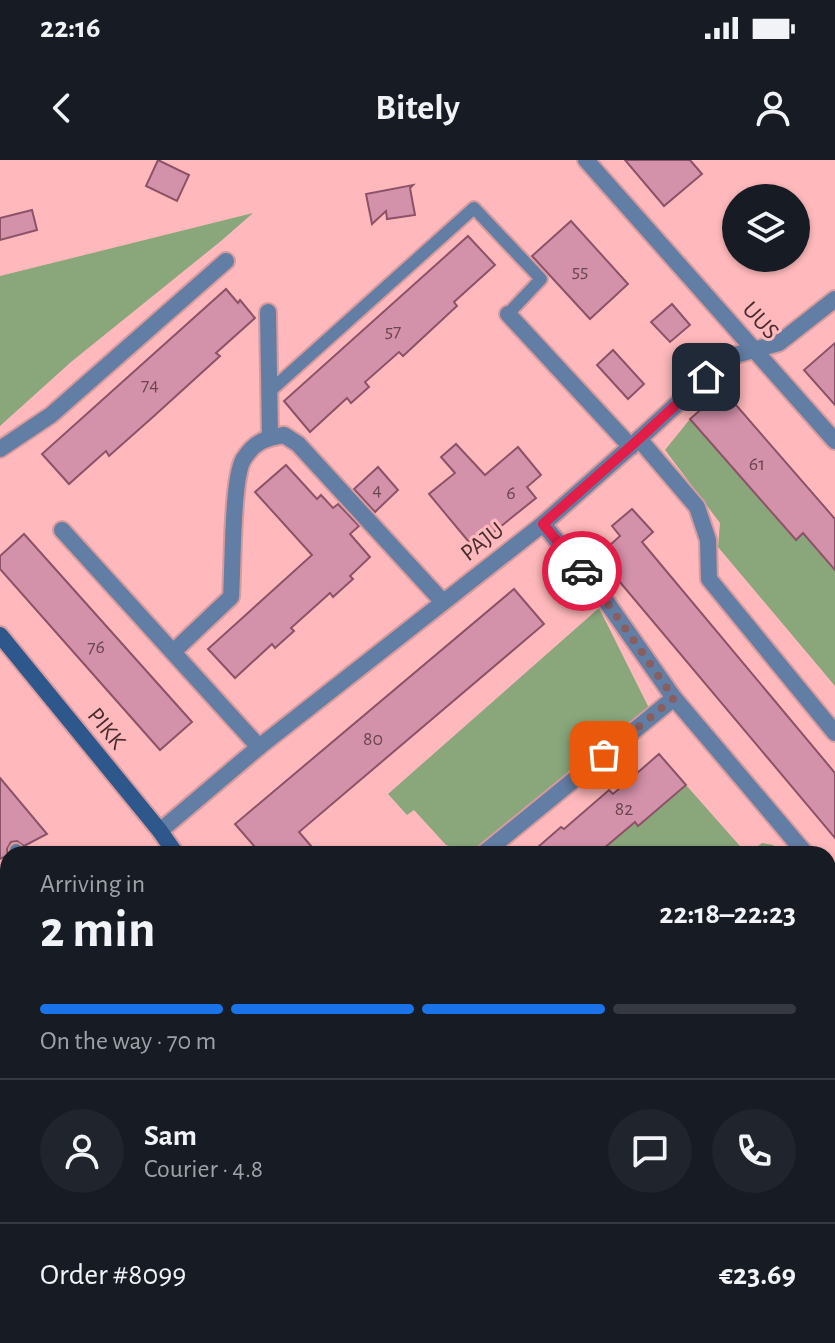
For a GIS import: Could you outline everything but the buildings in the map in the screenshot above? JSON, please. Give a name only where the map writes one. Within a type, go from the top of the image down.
[{"type":"street","name":"UUS","points":[[586,160],[835,441]]},
{"type":"street","points":[[0,449],[51,415],[226,261]]},
{"type":"street","name":"PAJU","points":[[160,831],[259,747],[543,524],[728,357],[779,343],[835,299]]},
{"type":"street","points":[[268,312],[270,437]]},
{"type":"street","points":[[508,314],[697,507],[708,540],[709,579],[835,733]]},
{"type":"street","points":[[173,652],[231,597],[237,490],[242,461],[262,439],[270,437],[284,435],[298,444],[443,602]]},
{"type":"street","points":[[543,524],[674,698],[799,846]]},
{"type":"street","points":[[62,530],[259,747]]},
{"type":"street","name":"PIKK","points":[[0,635],[170,846]]},
{"type":"street","points":[[493,846],[674,698]]},
{"type":"lane","points":[[270,391],[474,208],[541,279],[508,314]]},
{"type":"green space","points":[[253,213],[71,362],[0,426],[0,276]]},
{"type":"green space","points":[[690,419],[795,540],[803,533],[835,570],[835,686],[718,547],[720,523],[665,450]]},
{"type":"green space","points":[[599,608],[653,716],[488,846],[446,845],[414,810],[407,815],[388,794]]},
{"type":"green space","points":[[686,785],[740,846],[606,846],[635,822],[639,826]]},
{"type":"way so far","points":[[582,571],[674,698],[604,755]]},
{"type":"route","points":[[582,571],[543,524],[706,377]]}]
